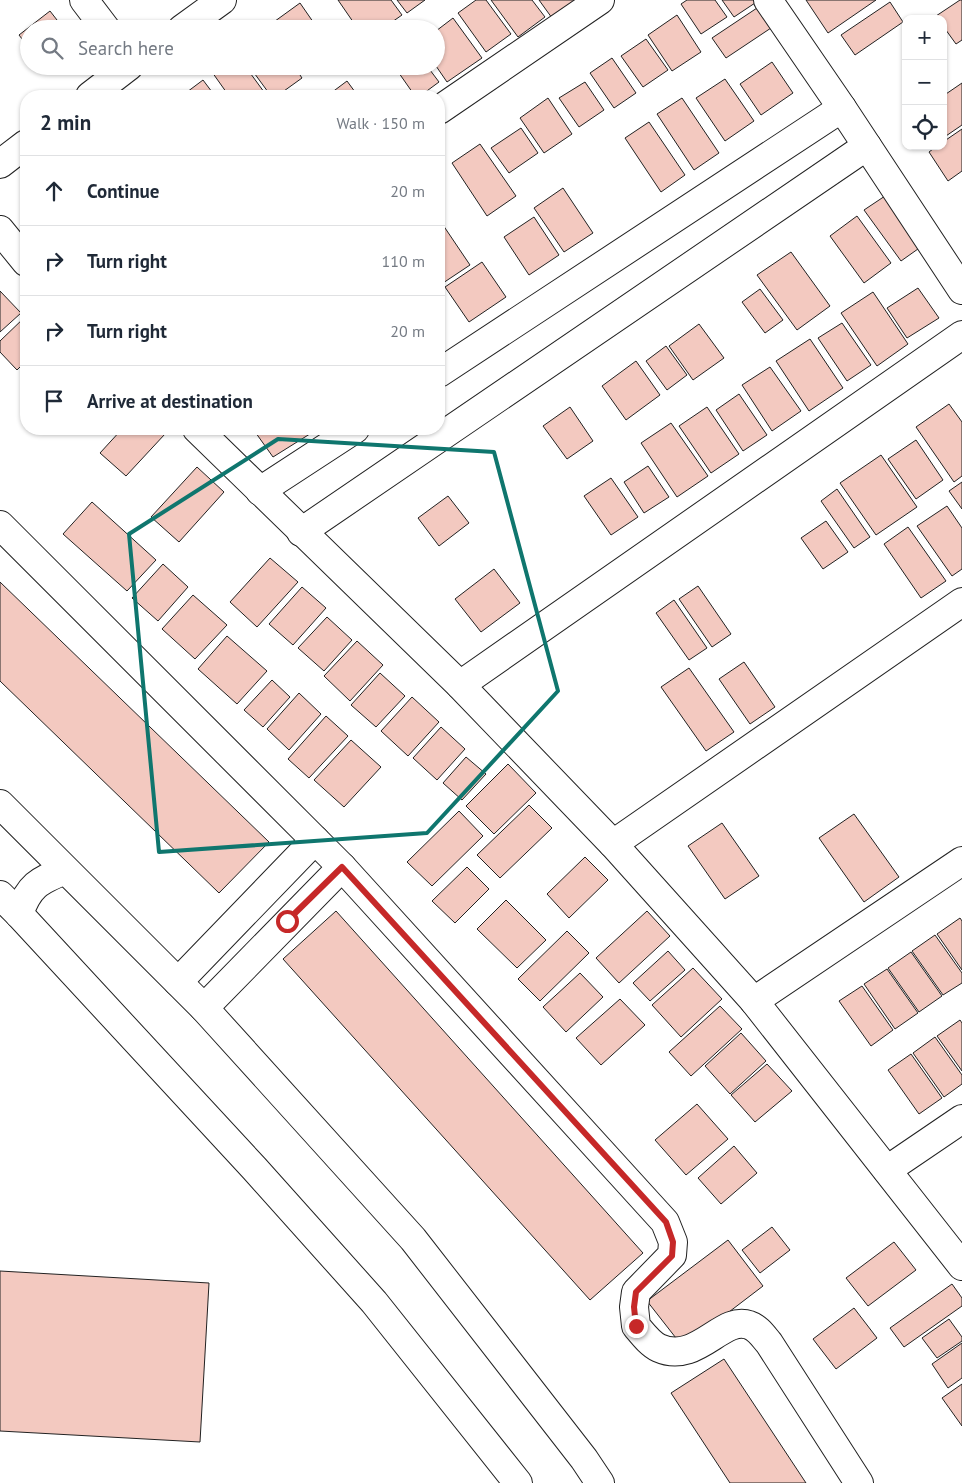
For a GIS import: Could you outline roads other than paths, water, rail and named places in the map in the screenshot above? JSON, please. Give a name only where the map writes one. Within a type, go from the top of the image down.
[{"type":"street","points":[[84,0],[99,20]]},
{"type":"street","points":[[194,20],[222,0]]},
{"type":"street","points":[[445,106],[600,0]]},
{"type":"street","points":[[768,0],[962,290]]},
{"type":"street","points":[[98,90],[118,75]]},
{"type":"street","points":[[445,369],[842,108]]},
{"type":"street","points":[[445,434],[867,146]]},
{"type":"street","points":[[0,164],[20,149]]},
{"type":"street","points":[[0,230],[20,255]]},
{"type":"street","points":[[460,685],[962,335]]},
{"type":"street","points":[[203,435],[460,685],[613,844],[754,1001],[962,1266]]},
{"type":"street","points":[[260,491],[346,435]]},
{"type":"street","points":[[301,532],[443,435]]},
{"type":"street","points":[[0,525],[342,867],[666,1222],[673,1242],[672,1256],[636,1292],[634,1307],[636,1326],[658,1347],[678,1352],[691,1349],[735,1324],[748,1324],[758,1330],[769,1343],[859,1483]]},
{"type":"street","points":[[613,844],[962,602]]},
{"type":"street","points":[[2,818],[65,870],[204,1008],[413,1239],[584,1459],[600,1483]]},
{"type":"street","points":[[178,982],[315,840]]},
{"type":"street","points":[[754,1001],[962,861]]},
{"type":"street","points":[[204,1008],[342,867]]},
{"type":"street","points":[[65,870],[41,880],[25,896],[10,904],[254,1168],[374,1302],[518,1483]]},
{"type":"street","points":[[887,1170],[962,1119]]}]
